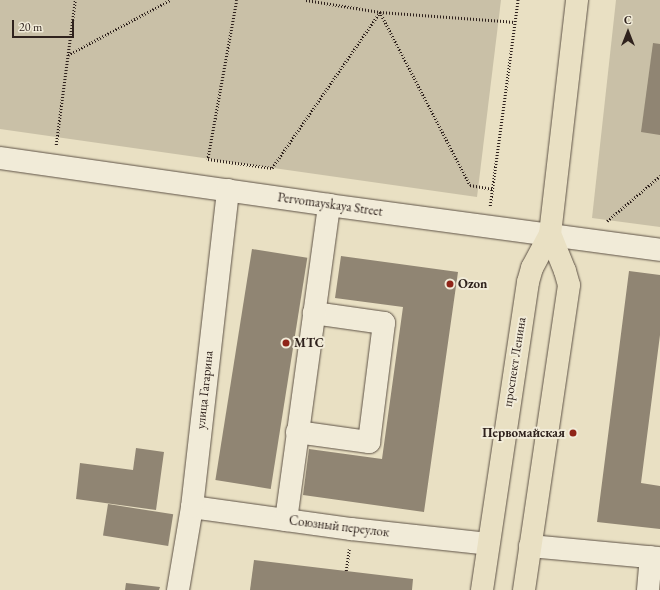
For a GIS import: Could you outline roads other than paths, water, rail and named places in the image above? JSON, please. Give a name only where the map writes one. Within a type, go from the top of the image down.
[{"type":"main road","name":"проспект Ленина","points":[[482,590],[528,282],[532,268],[550,234],[577,0]]},
{"type":"main road","name":"проспект Ленина","points":[[524,590],[568,285],[565,271],[550,234]]},
{"type":"street","name":"Pervomayskaya Street","points":[[0,158],[660,250]]},
{"type":"street","name":"улица Гагарина","points":[[178,590],[192,507],[228,190]]},
{"type":"street","points":[[286,520],[329,205]]},
{"type":"street","points":[[297,432],[369,442],[384,323],[314,313]]},
{"type":"street","name":"Союзный переулок","points":[[192,507],[286,520],[488,544]]},
{"type":"street","points":[[530,546],[656,557],[648,590]]},
{"type":"place","name":"Ozon","points":[[450,284]]},
{"type":"place","name":"МТС","points":[[286,343]]},
{"type":"place","name":"Первомайская","points":[[573,433]]}]
